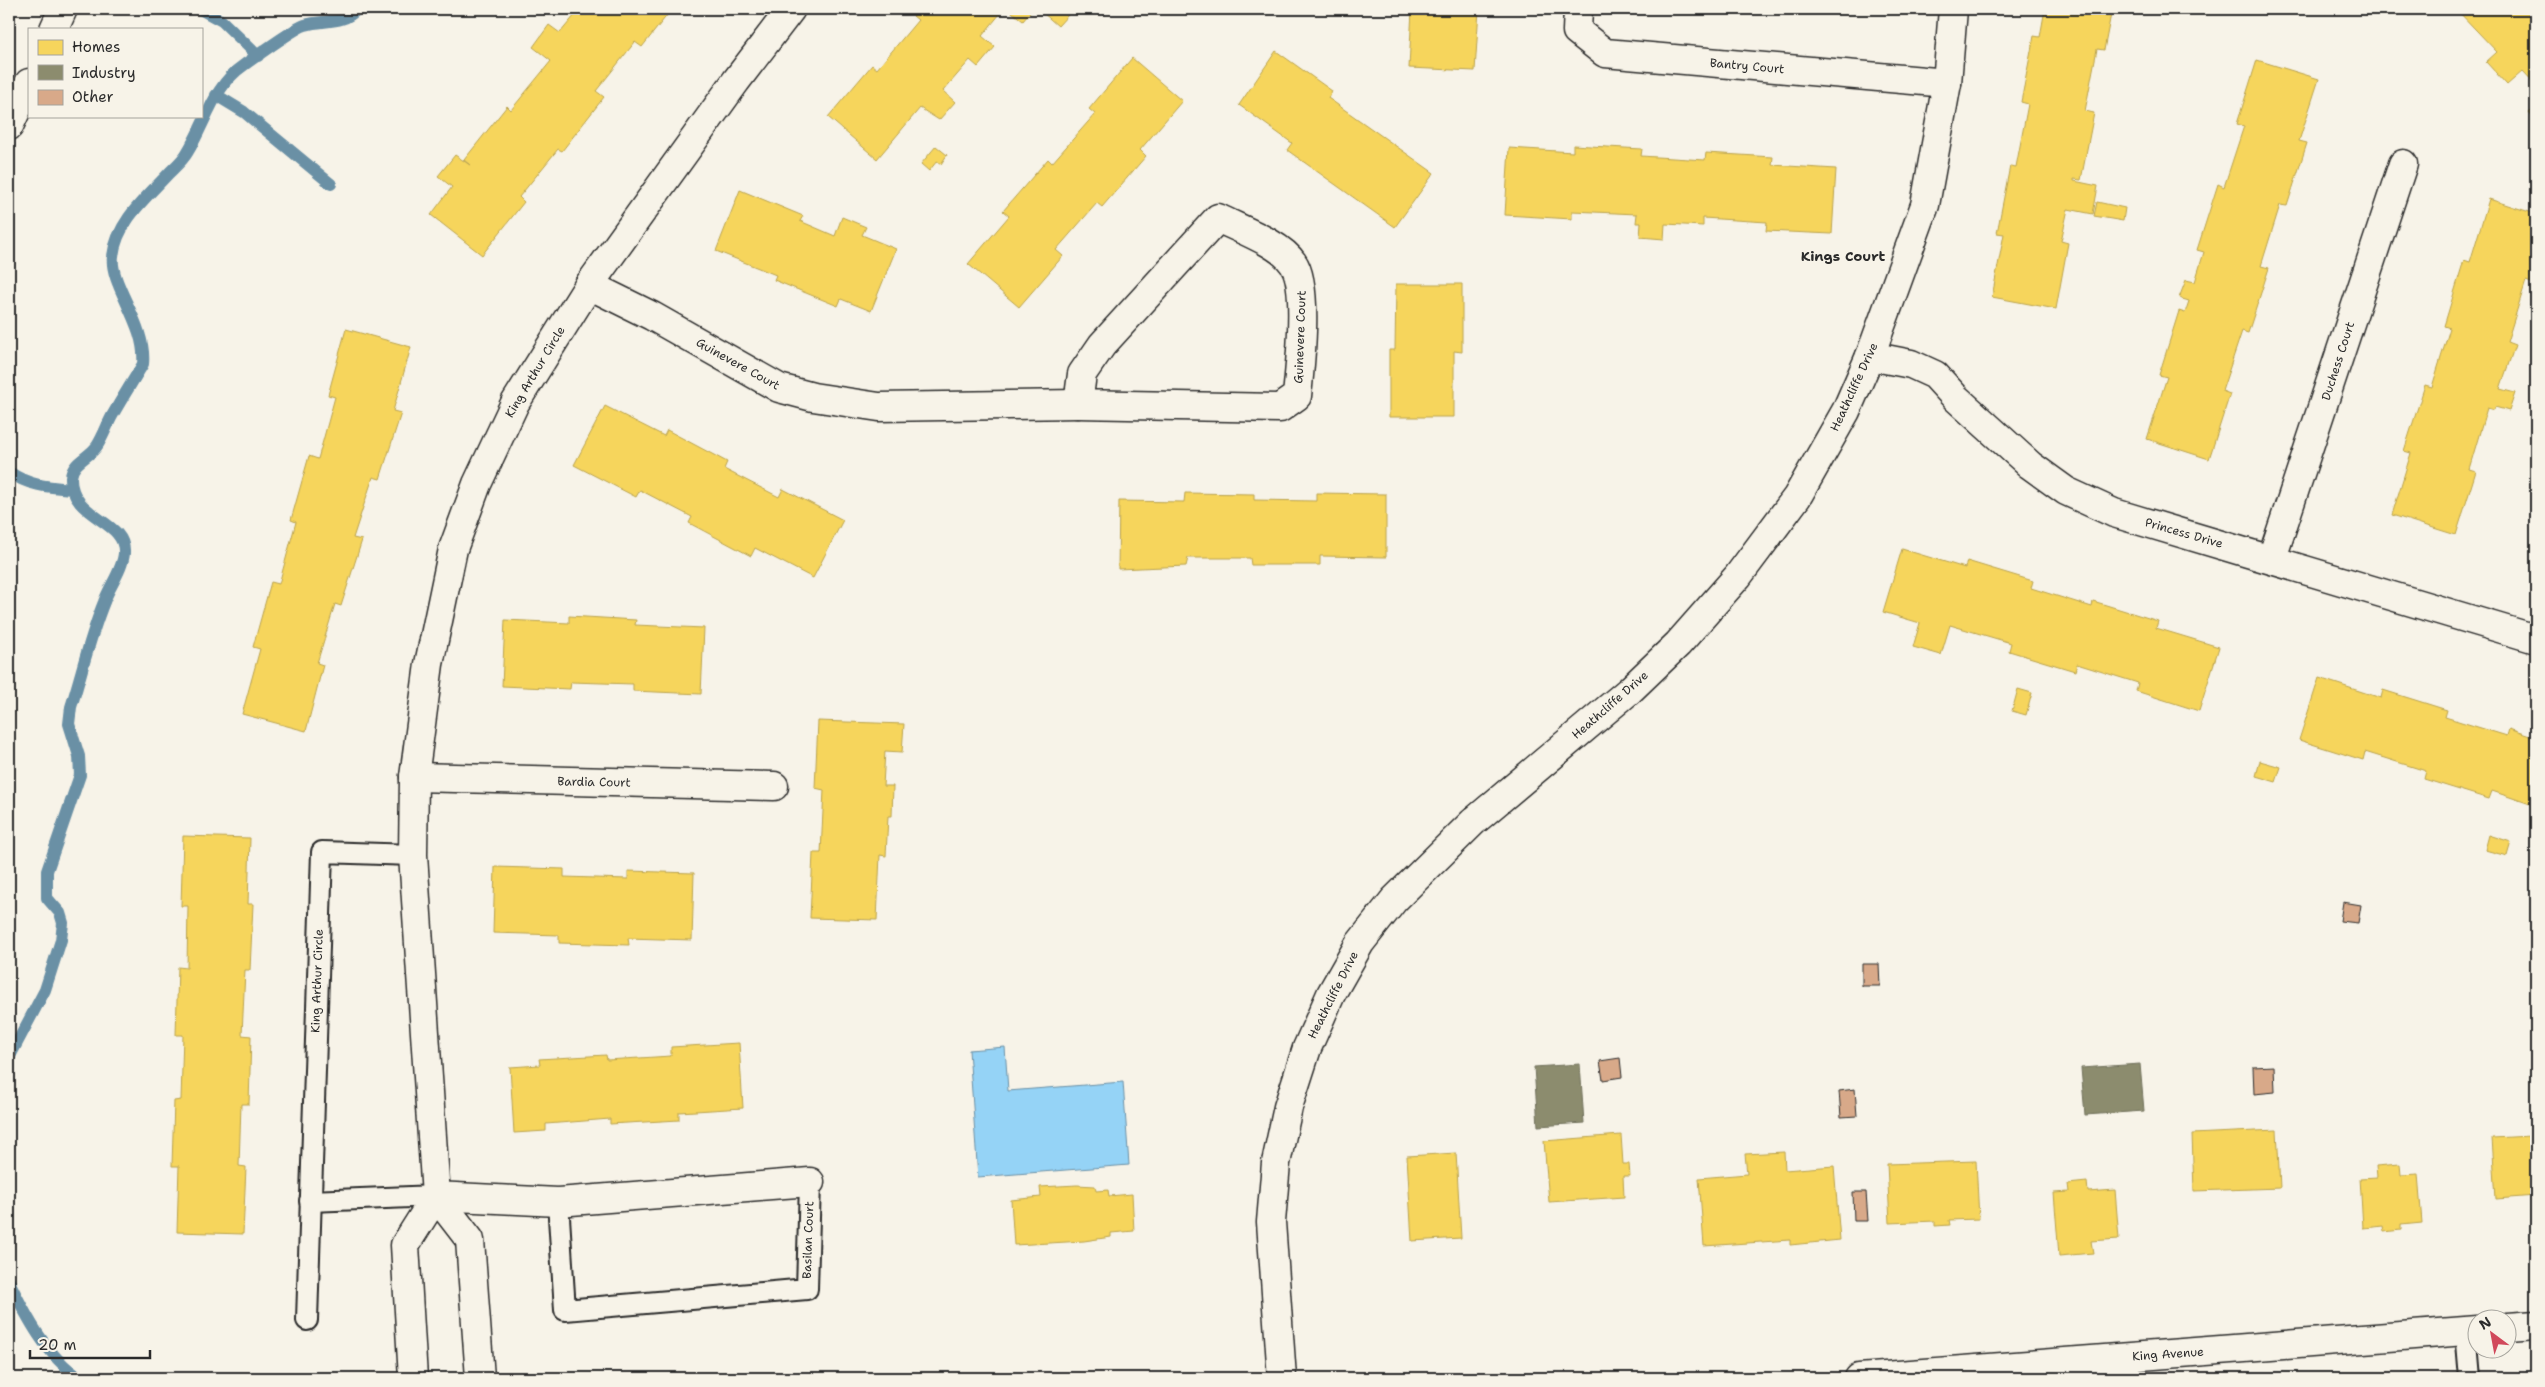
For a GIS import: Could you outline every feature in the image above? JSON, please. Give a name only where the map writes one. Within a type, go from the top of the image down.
[{"type":"street","points":[[54,28],[63,9]]},
{"type":"street","name":"King Arthur Circle","points":[[436,1196],[413,855],[414,777],[429,664],[453,549],[477,484],[514,403],[589,285],[736,81],[791,9]]},
{"type":"street","name":"Bantry Court","points":[[1578,9],[1577,31],[1605,53],[1947,83]]},
{"type":"street","name":"Heathcliffe Drive","points":[[1282,1378],[1271,1222],[1276,1163],[1288,1106],[1307,1048],[1331,994],[1360,943],[1394,900],[1473,822],[1630,690],[1678,644],[1738,576],[1797,497],[1846,411],[1870,356],[1925,205],[1947,83],[1953,9]]},
{"type":"street","points":[[9,126],[28,85]]},
{"type":"street","name":"Duchess Court","points":[[2272,558],[2403,164]]},
{"type":"street","name":"Guinevere Court","points":[[589,285],[652,316],[780,388],[814,397],[879,407],[1078,404],[1280,408],[1297,396],[1302,283],[1294,263],[1278,249],[1218,218],[1102,345],[1082,374],[1078,404]]},
{"type":"street","name":"Princess Drive","points":[[1870,356],[1910,364],[1935,374],[1956,398],[2030,465],[2066,491],[2114,513],[2272,558],[2536,639]]},
{"type":"street","name":"Bardia Court","points":[[414,777],[774,786]]},
{"type":"street","name":"Basilan Court","points":[[436,1196],[558,1202],[810,1182]]},
{"type":"street","points":[[413,1378],[405,1245],[436,1196],[470,1240],[480,1378]]},
{"type":"street","points":[[2518,1326],[2536,1325]]},
{"type":"street","name":"King Avenue","points":[[1859,1378],[2468,1330]]},
{"type":"lane","name":"King Arthur Circle","points":[[307,1320],[322,852],[413,855]]},
{"type":"lane","name":"Basilan Court","points":[[558,1202],[565,1310],[807,1288],[810,1182]]},
{"type":"lane","points":[[310,1201],[436,1196]]},
{"type":"lane","points":[[2470,1378],[2471,1360]]},
{"type":"water","points":[[1005,1047],[1008,1091],[1123,1082],[1129,1165],[978,1177],[969,1050]]},
{"type":"building: Homes","points":[[580,9],[672,9],[642,47],[635,42],[596,91],[604,97],[562,151],[558,149],[519,197],[524,202],[482,255],[431,215],[452,187],[438,176],[455,155],[470,165],[464,160],[507,106],[511,110],[551,61],[533,47],[549,25],[560,33]]},
{"type":"building: Homes","points":[[919,9],[1004,9],[982,36],[995,47],[978,67],[970,60],[943,91],[955,102],[939,120],[920,108],[877,159],[828,117],[872,65],[877,69],[918,20],[913,16]]},
{"type":"building: Homes","points":[[1008,9],[1033,9],[1023,21]]},
{"type":"building: Homes","points":[[1045,9],[1061,9],[1068,15],[1058,26],[1042,12]]},
{"type":"building: Homes","points":[[1412,9],[1479,9],[1475,71],[1409,68]]},
{"type":"building: Homes","points":[[2045,9],[2112,9],[2104,50],[2097,49],[2085,111],[2094,113],[2081,180],[2074,179],[2074,181],[2098,186],[2093,214],[2068,209],[2061,241],[2068,243],[2056,309],[1992,297],[2004,234],[1997,233],[2010,166],[2016,167],[2028,104],[2021,102],[2034,36],[2040,37]]},
{"type":"building: Homes","points":[[2456,9],[2536,9],[2536,85],[2523,71],[2507,85],[2486,62],[2497,52]]},
{"type":"building: Homes","points":[[1276,51],[1332,91],[1328,98],[1434,173],[1395,227],[1287,150],[1292,143],[1239,105]]},
{"type":"building: Homes","points":[[1132,58],[1182,101],[1140,150],[1146,156],[1102,207],[1097,203],[1056,250],[1063,256],[1019,307],[968,264],[1009,216],[1003,211],[1048,159],[1052,163],[1095,114],[1089,109]]},
{"type":"building: Homes","points":[[2257,60],[2319,79],[2299,141],[2307,143],[2287,206],[2280,205],[2261,266],[2269,268],[2248,333],[2242,331],[2222,391],[2230,394],[2209,459],[2147,439],[2167,377],[2159,375],[2179,311],[2185,313],[2189,301],[2179,298],[2186,280],[2195,282],[2204,252],[2197,250],[2218,184],[2224,187],[2244,126],[2237,124]]},
{"type":"building: Homes","points":[[2536,107],[2536,121],[2529,113]]},
{"type":"building: Homes","points":[[1573,145],[1642,149],[1641,156],[1705,160],[1706,153],[1773,157],[1772,165],[1836,169],[1832,234],[1766,231],[1767,222],[1703,218],[1703,226],[1665,224],[1664,239],[1640,237],[1641,223],[1636,223],[1637,214],[1572,211],[1572,219],[1505,215],[1509,148],[1573,152]]},
{"type":"building: Homes","points":[[936,146],[947,155],[941,164],[937,161],[929,171],[921,164]]},
{"type":"building: Homes","points":[[740,190],[803,216],[800,221],[835,236],[842,217],[866,227],[862,235],[896,249],[871,311],[841,299],[838,306],[774,280],[776,275],[716,251]]},
{"type":"building: Homes","points":[[2489,199],[2536,214],[2536,277],[2534,284],[2526,281],[2507,342],[2515,345],[2500,389],[2515,393],[2509,411],[2495,407],[2494,410],[2487,408],[2469,469],[2476,471],[2456,535],[2392,515],[2411,453],[2404,451],[2425,385],[2432,387],[2450,328],[2444,326],[2464,260],[2470,262]]},
{"type":"building: Homes","points":[[2097,202],[2125,208],[2123,221],[2094,216]]},
{"type":"building: Homes","points":[[1396,284],[1462,284],[1462,352],[1454,351],[1454,417],[1389,417],[1389,350],[1395,350]]},
{"type":"building: Homes","points":[[346,329],[411,347],[393,411],[401,413],[380,479],[373,477],[353,538],[362,540],[341,606],[335,604],[317,663],[323,665],[306,731],[242,714],[260,649],[253,647],[271,582],[279,584],[296,522],[291,520],[309,456],[318,459],[335,397],[328,395]]},
{"type":"building: Homes","points":[[605,406],[664,436],[667,430],[727,462],[724,469],[779,497],[783,489],[843,520],[813,578],[755,548],[751,556],[689,523],[692,517],[640,490],[636,497],[574,465]]},
{"type":"building: Homes","points":[[1185,493],[1254,494],[1254,500],[1316,501],[1316,493],[1386,494],[1386,557],[1320,556],[1320,565],[1251,565],[1250,558],[1188,558],[1186,566],[1118,569],[1119,501],[1184,502]]},
{"type":"building: Homes","points":[[1902,549],[1965,568],[1967,561],[2033,581],[2031,588],[2092,607],[2093,601],[2158,621],[2156,628],[2219,647],[2199,711],[2136,691],[2138,683],[2077,664],[2075,671],[2009,651],[2011,643],[1950,625],[1941,655],[1913,647],[1920,623],[1883,612]]},
{"type":"building: Homes","points":[[569,616],[636,620],[635,625],[704,628],[701,694],[633,691],[633,684],[571,682],[570,689],[502,686],[505,620],[569,623]]},
{"type":"building: Homes","points":[[2319,678],[2381,698],[2383,690],[2447,710],[2445,717],[2507,736],[2509,729],[2536,738],[2536,806],[2492,791],[2489,799],[2424,779],[2426,771],[2365,752],[2363,760],[2299,740]]},
{"type":"building: Homes","points":[[2018,689],[2032,693],[2026,715],[2012,711]]},
{"type":"building: Homes","points":[[818,721],[904,724],[902,752],[885,751],[883,786],[893,786],[892,816],[888,816],[886,856],[880,855],[877,920],[810,918],[813,853],[821,853],[824,790],[815,788]]},
{"type":"building: Homes","points":[[2260,761],[2281,767],[2276,782],[2256,776]]},
{"type":"building: Homes","points":[[2489,835],[2511,842],[2507,856],[2485,850]]},
{"type":"building: Homes","points":[[183,836],[250,838],[248,904],[253,904],[250,970],[245,970],[242,1035],[251,1036],[249,1104],[241,1104],[239,1166],[246,1167],[243,1234],[177,1232],[179,1166],[172,1166],[174,1101],[181,1100],[183,1035],[176,1035],[178,967],[187,968],[188,906],[181,906]]},
{"type":"building: Homes","points":[[495,867],[564,869],[564,877],[628,879],[628,871],[694,873],[692,940],[628,938],[629,945],[559,943],[559,935],[493,933]]},
{"type":"building: Homes","points":[[739,1043],[743,1108],[679,1112],[679,1120],[610,1124],[610,1119],[546,1124],[546,1131],[514,1133],[510,1067],[540,1065],[539,1059],[606,1055],[607,1060],[671,1056],[671,1047]]},
{"type":"building: Homes","points":[[2277,1130],[2280,1188],[2194,1191],[2192,1134]]},
{"type":"building: Homes","points":[[2531,1132],[2536,1132],[2536,1196],[2496,1199],[2492,1138],[2531,1136]]},
{"type":"building: Homes","points":[[1621,1135],[1623,1164],[1629,1164],[1630,1176],[1623,1176],[1624,1197],[1549,1202],[1544,1141]]},
{"type":"building: Homes","points":[[1784,1152],[1785,1170],[1834,1166],[1840,1240],[1790,1245],[1790,1240],[1704,1246],[1699,1178],[1747,1174],[1745,1154]]},
{"type":"building: Homes","points":[[1456,1153],[1461,1238],[1412,1241],[1407,1156]]},
{"type":"building: Homes","points":[[1976,1161],[1979,1219],[1949,1220],[1950,1225],[1935,1226],[1935,1221],[1890,1223],[1887,1164]]},
{"type":"building: Homes","points":[[2400,1164],[2401,1175],[2418,1174],[2422,1223],[2401,1225],[2401,1230],[2384,1232],[2383,1226],[2363,1228],[2360,1178],[2377,1177],[2376,1166]]},
{"type":"building: Homes","points":[[2087,1182],[2088,1192],[2115,1190],[2119,1239],[2091,1241],[2093,1253],[2059,1256],[2054,1193],[2069,1192],[2068,1184]]},
{"type":"building: Homes","points":[[1095,1186],[1096,1191],[1108,1190],[1109,1196],[1132,1194],[1134,1231],[1111,1233],[1111,1237],[1084,1241],[1014,1245],[1011,1200],[1041,1197],[1040,1187]]},
{"type":"building: Industry","points":[[1580,1064],[1584,1123],[1538,1126],[1534,1067]]},
{"type":"building: Industry","points":[[2140,1064],[2144,1111],[2085,1115],[2081,1068]]},
{"type":"building: Other","points":[[2343,902],[2361,905],[2358,923],[2340,921]]},
{"type":"building: Other","points":[[1862,964],[1879,964],[1880,986],[1862,986]]},
{"type":"building: Other","points":[[1620,1058],[1622,1077],[1603,1080],[1600,1061]]},
{"type":"building: Other","points":[[2274,1066],[2275,1092],[2254,1094],[2253,1067]]},
{"type":"building: Other","points":[[1855,1089],[1857,1116],[1841,1117],[1839,1091]]},
{"type":"building: Other","points":[[1853,1192],[1866,1192],[1868,1221],[1854,1221]]},
{"type":"waterway","points":[[200,9],[222,21],[258,56]]},
{"type":"waterway","points":[[9,1058],[45,990],[61,940],[63,923],[60,913],[47,898],[47,871],[80,775],[79,756],[69,724],[71,707],[94,628],[106,596],[119,572],[124,553],[122,542],[116,533],[79,502],[73,491],[71,477],[74,467],[97,446],[112,416],[143,364],[143,349],[139,334],[113,267],[116,243],[120,232],[134,210],[185,156],[217,94],[233,74],[299,27],[312,23],[339,20],[352,14],[357,9]]},
{"type":"waterway","points":[[216,95],[244,112],[331,184]]},
{"type":"waterway","points":[[9,472],[31,483],[72,489]]},
{"type":"waterway","points":[[9,1281],[30,1322],[39,1335],[57,1359],[80,1378]]},
{"type":"district","name":"Kings Court","points":[[1843,256]]}]
